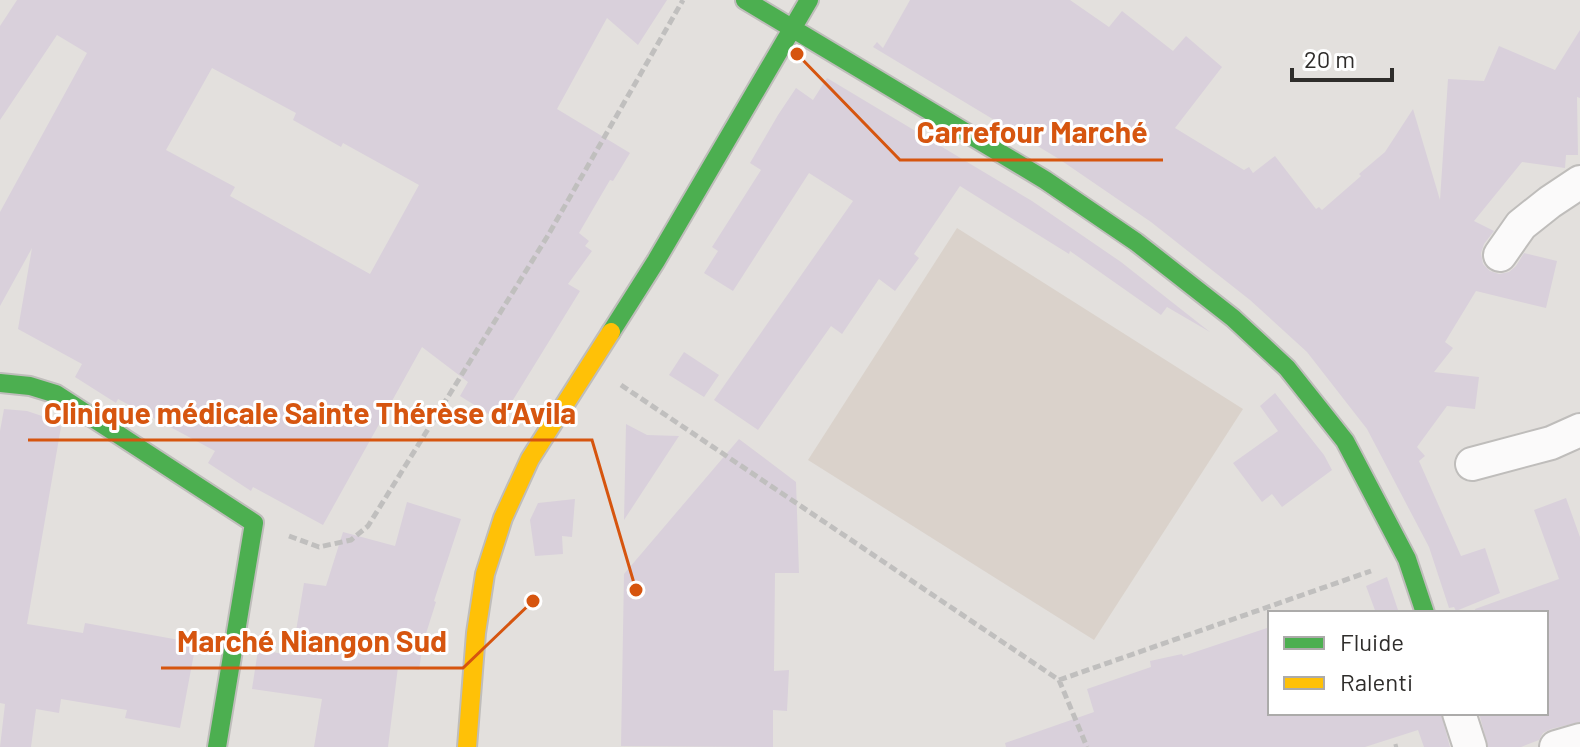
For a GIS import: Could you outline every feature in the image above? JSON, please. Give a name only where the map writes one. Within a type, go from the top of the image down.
[{"type":"street","points":[[745,0],[1045,180],[1136,242],[1233,318],[1287,368],[1345,441],[1407,559],[1424,611]]},
{"type":"street","points":[[467,747],[476,633],[485,574],[503,518],[530,459],[656,261],[809,0]]},
{"type":"street","points":[[1500,255],[1521,225],[1580,182]]},
{"type":"street","points":[[0,383],[30,386],[56,394],[254,523],[217,747]]},
{"type":"street","points":[[1472,464],[1551,443],[1580,430]]},
{"type":"street","points":[[1460,715],[1470,747]]},
{"type":"street","points":[[1556,747],[1580,740]]},
{"type":"path","points":[[254,523],[319,547],[351,540],[368,526],[547,237],[683,0]]},
{"type":"path","points":[[591,364],[1059,680],[1087,747]]},
{"type":"path","points":[[1059,680],[1407,559]]},
{"type":"shaded area","points":[[957,228],[1243,409],[1094,640],[808,460]]},
{"type":"building","points":[[17,0],[667,0],[638,45],[607,18],[557,109],[630,153],[579,233],[589,241],[585,246],[592,251],[568,284],[580,291],[500,421],[460,396],[468,382],[422,347],[323,525],[253,487],[251,491],[208,463],[215,451],[118,399],[116,403],[75,377],[82,364],[18,329],[32,248],[0,306],[0,212],[87,53],[57,35],[0,120],[0,26]],"holes":[[[212,68],[296,113],[293,120],[341,147],[343,143],[419,185],[370,274],[230,196],[235,187],[166,150]]]},
{"type":"building","points":[[910,0],[1070,0],[1109,27],[1122,11],[1173,51],[1186,36],[1222,67],[1175,128],[1244,170],[1249,167],[1253,173],[1275,156],[1316,209],[1319,207],[1322,210],[1385,152],[1413,109],[1440,200],[1448,79],[1484,81],[1499,46],[1555,70],[1580,30],[1578,155],[1566,155],[1565,168],[1522,162],[1474,221],[1494,231],[1481,253],[1483,264],[1490,271],[1499,274],[1509,272],[1524,253],[1557,261],[1546,308],[1476,291],[1445,342],[1453,348],[1434,372],[1479,377],[1475,409],[1447,406],[1417,447],[1425,456],[1419,461],[1461,556],[1485,548],[1500,593],[1456,611],[1454,607],[1449,608],[1429,547],[1367,429],[1307,352],[1250,300],[1151,222],[1059,159],[873,47],[877,42],[883,48]]},
{"type":"building","points":[[827,78],[1032,201],[1121,262],[1210,332],[1167,307],[1161,315],[1070,251],[1069,254],[960,186],[914,254],[919,258],[895,291],[879,279],[842,334],[831,326],[758,430],[714,400],[853,201],[809,173],[733,291],[704,273],[718,251],[712,247],[761,170],[750,163],[778,115],[796,88],[813,100]]},
{"type":"building","points":[[684,352],[719,375],[704,397],[669,375]]},
{"type":"building","points":[[1275,393],[1324,455],[1332,470],[1282,507],[1272,494],[1262,502],[1233,463],[1278,431],[1260,406]]},
{"type":"building","points":[[4,409],[27,411],[61,427],[27,624],[83,633],[85,623],[196,643],[180,728],[125,718],[127,710],[61,699],[59,713],[36,709],[31,747],[0,747],[5,704],[0,703],[0,431]]},
{"type":"building","points":[[626,424],[647,435],[679,436],[624,520]]},
{"type":"building","points":[[739,439],[796,482],[799,573],[775,573],[774,671],[789,670],[787,711],[773,710],[773,747],[621,746],[624,574]]},
{"type":"building","points":[[1566,498],[1580,537],[1580,722],[1551,729],[1543,733],[1539,740],[1521,747],[1488,747],[1480,715],[1548,715],[1548,611],[1475,609],[1559,579],[1534,510]]},
{"type":"building","points":[[575,499],[572,537],[562,536],[563,554],[535,556],[530,520],[538,503]]},
{"type":"building","points":[[407,502],[461,519],[434,601],[419,670],[398,667],[388,747],[314,747],[322,699],[252,689],[258,650],[292,655],[304,583],[326,586],[343,532],[395,546]]},
{"type":"building","points":[[1387,577],[1398,611],[1375,611],[1366,586]]},
{"type":"building","points":[[1268,628],[1268,715],[1442,715],[1450,747],[1424,747],[1418,730],[1365,747],[1006,747],[1005,743],[1094,712],[1087,689],[1151,667],[1150,661],[1183,656]]},
{"type":"traffic: fast","points":[[745,0],[1045,180],[1136,242],[1233,318],[1287,368],[1345,441],[1407,559],[1424,611]]},
{"type":"traffic: fast","points":[[611,332],[809,0]]},
{"type":"traffic: fast","points":[[0,383],[30,386],[56,394],[254,523],[217,747]]},
{"type":"traffic: slow","points":[[467,747],[476,633],[485,574],[503,518],[530,459],[611,332]]},
{"type":"place","name":"Carrefour Marché","points":[[797,54]]},
{"type":"place","name":"Clinique médicale Sainte Thérèse d’Avila","points":[[636,590]]},
{"type":"place","name":"Marché Niangon Sud","points":[[533,601]]}]
